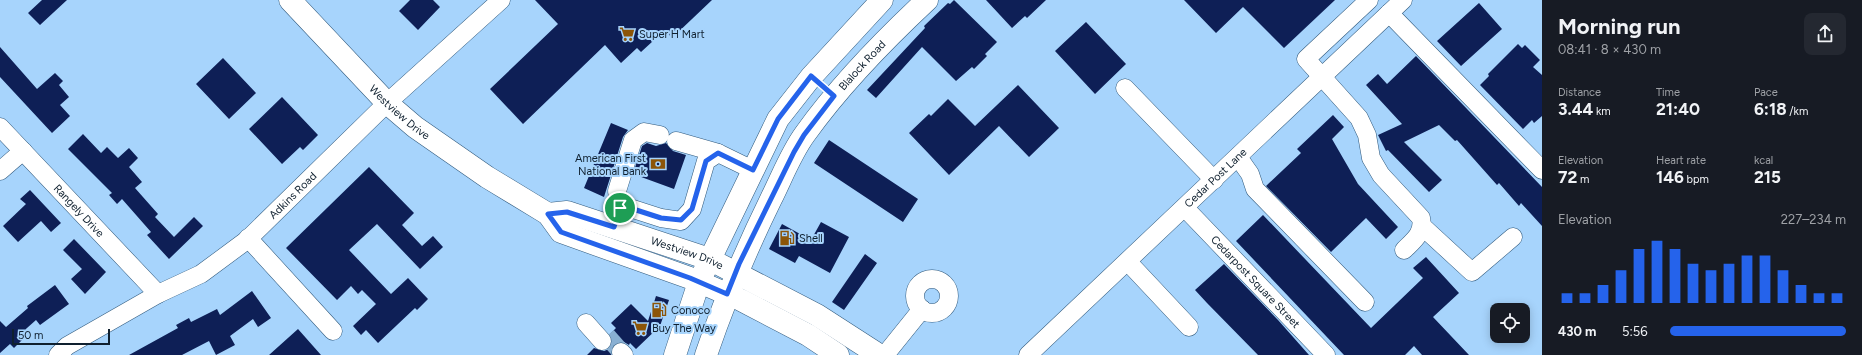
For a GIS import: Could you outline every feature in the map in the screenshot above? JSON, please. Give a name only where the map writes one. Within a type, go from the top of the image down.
[{"type":"main road","name":"Westview Drive","points":[[290,0],[388,103],[415,127],[487,178],[548,214],[561,232],[699,282],[727,294],[808,335],[838,355]]},
{"type":"main road","points":[[675,355],[699,282],[709,259],[778,119],[811,76],[882,0]]},
{"type":"main road","name":"Blalock Road","points":[[706,355],[727,294],[736,273],[794,152],[804,135],[834,96],[877,48],[927,0]]},
{"type":"main road","points":[[811,76],[834,96]]},
{"type":"main road","name":"Westview Drive","points":[[548,214],[567,212],[617,218],[709,259],[817,315],[879,355]]},
{"type":"street","name":"Adkins Road","points":[[58,355],[67,346],[158,294],[200,274],[248,238],[388,103],[501,0]]},
{"type":"street","points":[[1369,0],[1306,59],[1321,78],[1359,118],[1367,135],[1371,158],[1381,175],[1421,218],[1423,227],[1472,272],[1513,237]]},
{"type":"street","name":"Cedar Post Lane","points":[[1028,355],[1128,262],[1403,0]]},
{"type":"street","points":[[1389,13],[1542,170]]},
{"type":"street","points":[[1125,88],[1214,180]]},
{"type":"street","name":"Rangely Drive","points":[[0,127],[158,294]]},
{"type":"street","points":[[617,218],[617,191],[633,140],[644,132],[718,153],[753,170]]},
{"type":"street","points":[[0,171],[23,151]]},
{"type":"street","points":[[617,218],[630,208],[661,218],[681,220],[692,209],[706,161],[718,153]]},
{"type":"street","points":[[1238,157],[1250,174],[1256,189],[1365,302]]},
{"type":"street","name":"Cedarpost Square Street","points":[[1185,208],[1326,355]]},
{"type":"street","points":[[1404,250],[1418,236],[1423,227]]},
{"type":"street","points":[[248,238],[333,331]]},
{"type":"street","points":[[1128,262],[1189,327]]},
{"type":"street","points":[[885,355],[922,309]]},
{"type":"building","points":[[42,0],[67,0],[40,25],[28,13]]},
{"type":"building","points":[[410,0],[433,0],[440,7],[418,30],[399,11]]},
{"type":"building","points":[[535,0],[712,0],[672,38],[665,30],[641,52],[637,48],[621,63],[605,45],[523,124],[490,89],[558,24]]},
{"type":"building","points":[[954,0],[997,42],[985,54],[987,56],[974,69],[972,67],[956,81],[922,47],[876,98],[867,90],[925,28],[924,26],[948,3],[950,4]]},
{"type":"building","points":[[986,0],[1046,0],[1027,18],[1025,16],[1012,28]]},
{"type":"building","points":[[1184,0],[1335,0],[1284,48],[1243,7],[1216,33]]},
{"type":"building","points":[[1479,3],[1502,29],[1461,66],[1437,41]]},
{"type":"building","points":[[1086,22],[1126,64],[1095,94],[1055,51]]},
{"type":"building","points":[[1518,44],[1522,48],[1525,45],[1540,60],[1533,67],[1542,75],[1542,116],[1534,123],[1532,120],[1523,129],[1480,85],[1489,76],[1488,74]]},
{"type":"building","points":[[0,47],[37,89],[55,73],[63,81],[59,85],[69,97],[60,105],[70,116],[52,133],[0,77]]},
{"type":"building","points":[[1416,56],[1542,187],[1542,226],[1521,203],[1519,206],[1499,183],[1497,185],[1457,140],[1455,141],[1439,125],[1404,142],[1442,180],[1429,192],[1388,150],[1386,151],[1378,135],[1402,124],[1366,85],[1378,74],[1387,84]]},
{"type":"building","points":[[223,58],[256,93],[229,119],[196,84]]},
{"type":"building","points":[[1018,85],[1059,128],[1029,157],[999,126],[949,175],[909,133],[929,114],[931,116],[948,99],[975,126]]},
{"type":"building","points":[[282,97],[318,135],[303,150],[300,147],[282,164],[249,129]]},
{"type":"building","points":[[1333,115],[1344,127],[1332,139],[1358,184],[1398,227],[1386,239],[1366,218],[1331,252],[1266,186],[1301,153],[1297,149]]},
{"type":"building","points":[[611,123],[628,130],[623,137],[604,197],[584,188]]},
{"type":"building","points":[[83,134],[101,153],[107,147],[118,158],[129,148],[138,158],[129,167],[142,182],[135,188],[158,214],[155,217],[174,237],[194,217],[203,226],[169,259],[147,235],[151,232],[122,199],[117,204],[109,195],[112,193],[68,149]]},
{"type":"building","points":[[829,140],[918,199],[903,222],[814,163]]},
{"type":"building","name":"American First National Bank","points":[[647,143],[656,146],[666,143],[673,151],[686,155],[674,189],[633,174],[642,146]]},
{"type":"building","points":[[369,167],[414,213],[402,225],[422,246],[433,236],[443,247],[420,269],[377,224],[349,250],[391,294],[408,278],[428,299],[417,310],[415,308],[378,343],[366,330],[361,335],[353,326],[376,304],[362,290],[358,294],[351,286],[337,300],[286,248]]},
{"type":"building","points":[[30,190],[61,223],[51,232],[41,221],[18,242],[3,226],[26,204],[20,199]]},
{"type":"building","points":[[1263,215],[1371,328],[1423,278],[1413,268],[1426,257],[1459,293],[1433,317],[1469,355],[1422,355],[1414,346],[1405,355],[1344,355],[1236,241]]},
{"type":"building","points":[[821,222],[849,237],[830,273],[799,256],[795,263],[769,249],[782,224],[811,240]]},
{"type":"building","points":[[74,239],[106,272],[85,294],[71,279],[82,269],[63,250]]},
{"type":"building","points":[[865,254],[877,263],[844,310],[832,302]]},
{"type":"building","points":[[1224,264],[1278,320],[1309,355],[1258,355],[1207,303],[1195,290]]},
{"type":"building","points":[[55,285],[69,304],[40,325],[36,320],[18,336],[22,340],[14,348],[10,344],[0,353],[0,321],[6,327],[28,308],[27,306]]},
{"type":"building","points":[[252,291],[271,318],[258,327],[253,319],[230,336],[235,345],[216,355],[209,341],[182,355],[129,355],[178,328],[176,325],[189,318],[191,322],[217,309],[220,315]]},
{"type":"building","points":[[656,296],[669,300],[660,326],[636,349],[630,343],[629,345],[624,342],[619,342],[613,345],[611,355],[587,355],[594,348],[604,351],[609,349],[612,339],[610,334],[616,328],[611,323],[631,304],[648,321]]},
{"type":"building","points":[[298,329],[321,355],[269,355]]},
{"type":"tunnel","points":[[607,336],[621,352]]},
{"type":"place","name":"Super H Mart","points":[[627,34]]},
{"type":"place","name":"American First National Bank","points":[[658,164]]},
{"type":"place","name":"Shell","points":[[787,238]]},
{"type":"place","name":"Conoco","points":[[659,310]]},
{"type":"place","name":"Buy The Way","points":[[640,328]]},
{"type":"route","points":[[811,76],[834,96],[804,135],[794,152],[739,264],[727,294],[690,278],[561,232],[548,214],[567,212],[614,227],[620,208],[630,208],[661,218],[681,220],[692,209],[706,161],[718,153],[753,170],[778,119],[811,76]]}]
